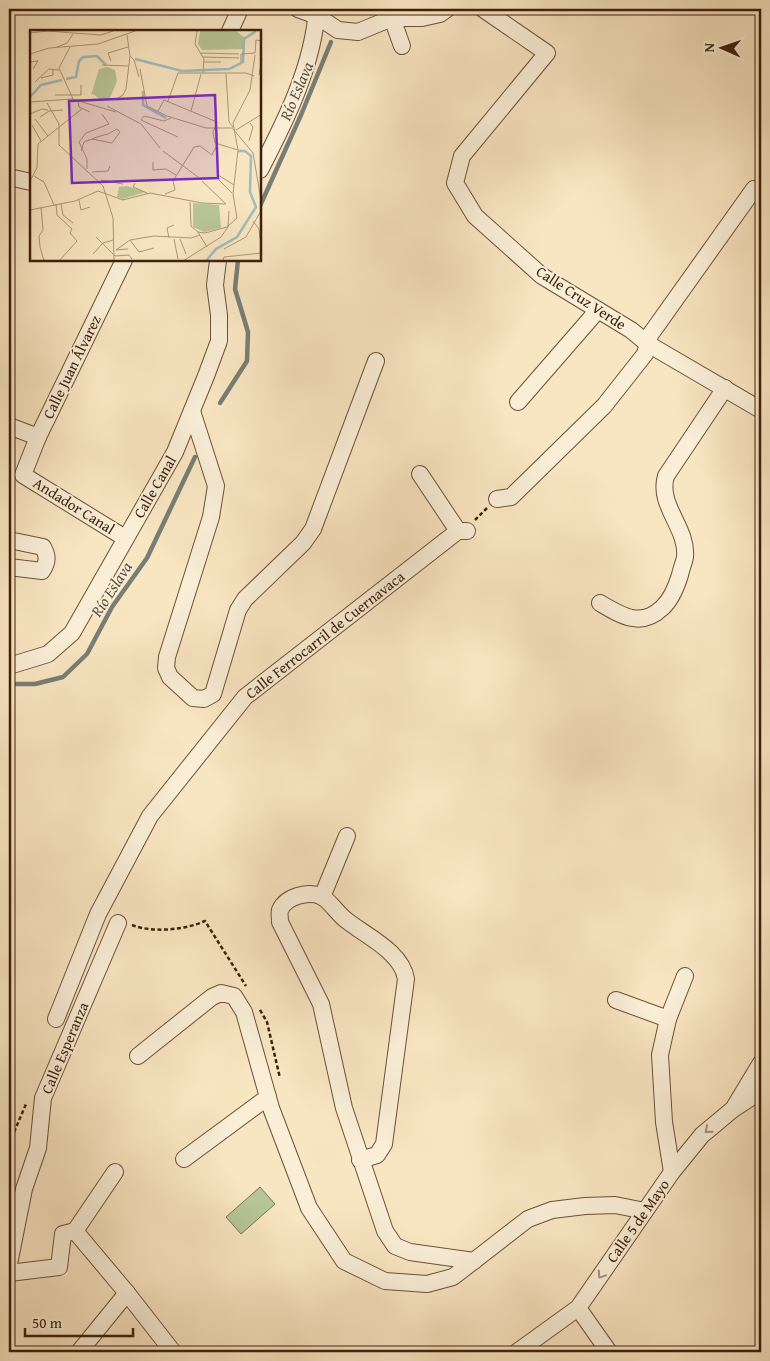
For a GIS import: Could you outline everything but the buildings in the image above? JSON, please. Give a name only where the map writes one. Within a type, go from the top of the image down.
[{"type":"street","points":[[230,30],[240,9]]},
{"type":"street","points":[[298,9],[317,12],[338,30],[358,32],[392,18],[422,18],[440,14],[447,9]]},
{"type":"street","name":"Calle Cruz Verde","points":[[483,9],[547,53],[462,156],[455,183],[475,216],[542,276],[631,330],[648,344],[761,410]]},
{"type":"street","points":[[261,168],[298,93],[317,12]]},
{"type":"street","points":[[392,18],[402,46]]},
{"type":"street","points":[[9,177],[30,182]]},
{"type":"street","points":[[497,499],[511,497],[604,406],[645,354],[650,335],[754,189]]},
{"type":"street","name":"Calle Juan Álvarez","points":[[23,475],[38,438],[124,261]]},
{"type":"street","name":"Calle Canal","points":[[9,666],[48,654],[72,633],[175,452],[219,341],[220,315],[215,285],[218,261]]},
{"type":"street","points":[[518,402],[598,310]]},
{"type":"street","points":[[192,411],[216,486],[210,517],[167,657],[166,668],[170,677],[193,698],[204,699],[213,694],[238,610],[245,599],[303,543],[313,529],[376,361]]},
{"type":"street","points":[[600,603],[616,612],[636,619],[651,618],[669,602],[685,556],[682,536],[664,493],[666,476],[725,388]]},
{"type":"street","points":[[9,426],[38,438]]},
{"type":"street","points":[[420,474],[462,531]]},
{"type":"street","name":"Andador Canal","points":[[23,475],[125,538]]},
{"type":"street","name":"Calle Ferrocarril de Cuernavaca","points":[[56,1018],[98,914],[150,816],[245,697],[462,531]]},
{"type":"street","points":[[9,540],[43,547],[47,555],[46,565],[42,571],[9,567]]},
{"type":"street","points":[[322,897],[347,836]]},
{"type":"street","points":[[360,1160],[377,1155],[384,1144],[406,979],[405,971],[384,948],[346,920],[322,897],[306,893],[288,901],[280,911],[280,922],[321,1004],[344,1108],[360,1160],[385,1231],[394,1246],[410,1252],[474,1261]]},
{"type":"street","name":"Calle Esperanza","points":[[9,1264],[24,1189],[38,1148],[43,1098],[118,923]]},
{"type":"street","points":[[672,1172],[664,1122],[660,1055],[668,1019],[685,976]]},
{"type":"street","points":[[138,1056],[212,997],[221,993],[234,996],[244,1012],[268,1097],[290,1162],[309,1208],[344,1261],[385,1281],[428,1284],[453,1277],[528,1220],[552,1210],[615,1205],[645,1211]]},
{"type":"street","points":[[616,1000],[668,1019]]},
{"type":"street","points":[[732,1110],[761,1063]]},
{"type":"street","name":"Calle 5 de Mayo","points":[[517,1352],[578,1308],[672,1172],[702,1135],[732,1110],[761,1091]]},
{"type":"street","points":[[184,1159],[268,1097]]},
{"type":"street","points":[[9,1273],[59,1267],[63,1234],[74,1231],[115,1172]]},
{"type":"street","points":[[74,1231],[127,1293],[173,1352]]},
{"type":"street","points":[[80,1352],[127,1293]]},
{"type":"street","points":[[578,1308],[609,1352]]},
{"type":"path","points":[[462,531],[497,499]]},
{"type":"path","points":[[9,1144],[30,1096]]},
{"type":"green space","points":[[260,1187],[275,1204],[241,1234],[226,1217]]},
{"type":"waterway","name":"Río Eslava","points":[[261,204],[331,42]]},
{"type":"waterway","name":"Río Eslava","points":[[220,403],[247,361],[248,332],[235,289],[238,261]]},
{"type":"waterway","name":"Río Eslava","points":[[9,684],[35,684],[63,677],[87,654],[112,607],[147,558],[195,457]]}]
